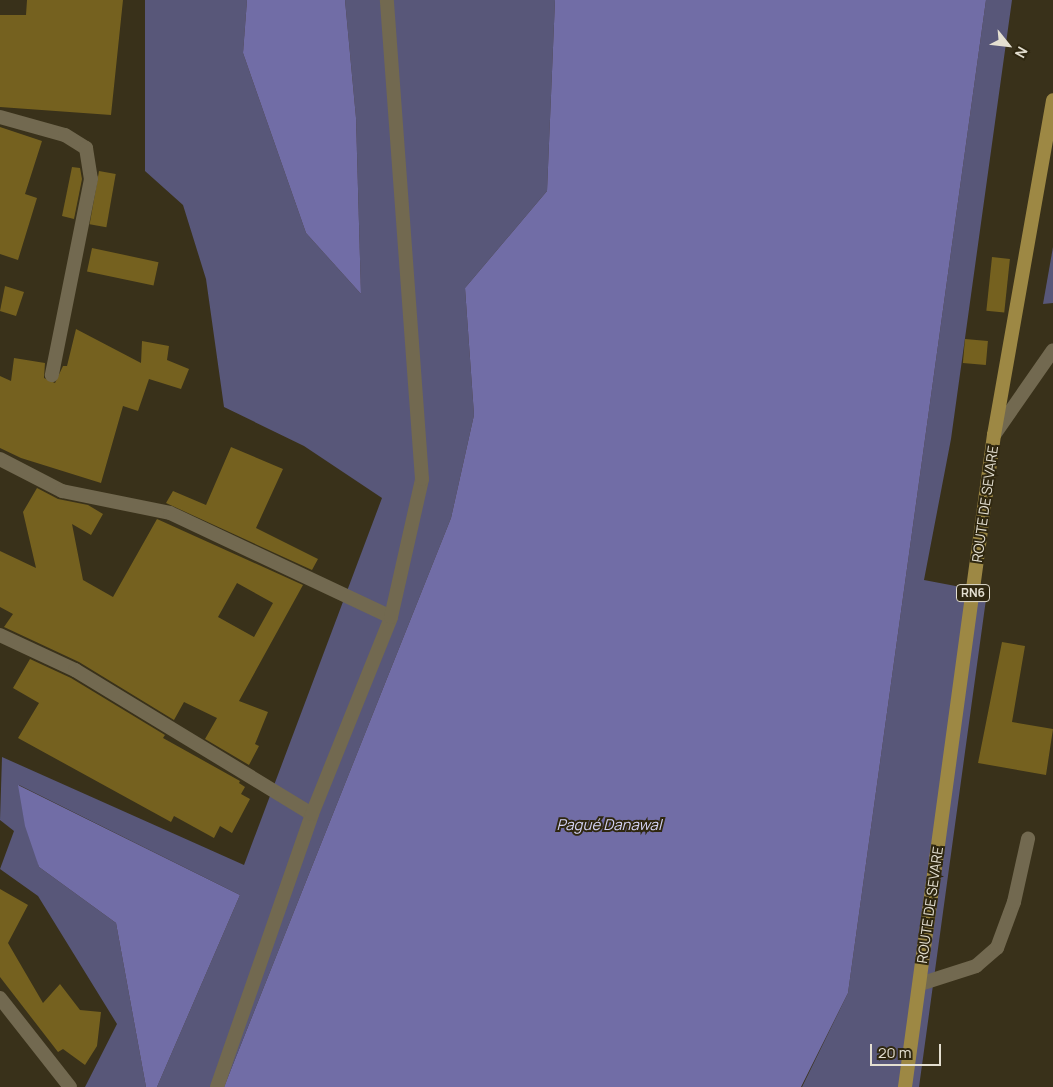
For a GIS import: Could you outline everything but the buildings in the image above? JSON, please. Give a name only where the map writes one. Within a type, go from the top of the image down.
[{"type":"main road","name":"ROUTE DE SEVARE","points":[[905,1087],[994,435],[1053,100]]},
{"type":"street","points":[[218,1087],[312,814],[391,617],[422,479],[387,0]]},
{"type":"street","points":[[0,117],[65,135],[86,148],[91,179],[52,375]]},
{"type":"street","points":[[994,435],[1053,350]]},
{"type":"street","points":[[0,459],[62,491],[170,513],[391,617]]},
{"type":"street","points":[[0,635],[75,670],[312,814]]},
{"type":"street","points":[[920,984],[976,966],[997,948],[1014,902],[1028,839]]},
{"type":"street","points":[[0,998],[70,1087]]},
{"type":"shaded area","points":[[145,0],[247,0],[243,53],[306,233],[361,294],[356,118],[345,0],[555,0],[547,191],[465,288],[474,415],[451,518],[224,1087],[157,1087],[240,895],[19,785],[39,867],[116,923],[146,1087],[85,1087],[117,1024],[38,896],[0,869],[14,831],[0,820],[2,757],[244,865],[382,498],[304,446],[224,407],[206,279],[183,205],[145,171]]},
{"type":"shaded area","points":[[986,0],[1012,0],[951,439],[924,580],[987,592],[919,1087],[802,1087],[848,993]]},
{"type":"shaded area","points":[[1053,247],[1053,303],[1043,304]]},
{"type":"water","points":[[247,0],[345,0],[356,118],[361,294],[306,233],[243,53]]},
{"type":"water","name":"Pagué Danawal","points":[[555,0],[986,0],[848,993],[801,1087],[224,1087],[451,518],[474,415],[465,288],[547,191]]},
{"type":"water","points":[[18,785],[240,895],[157,1087],[146,1087],[116,923],[39,867],[25,826]]}]
